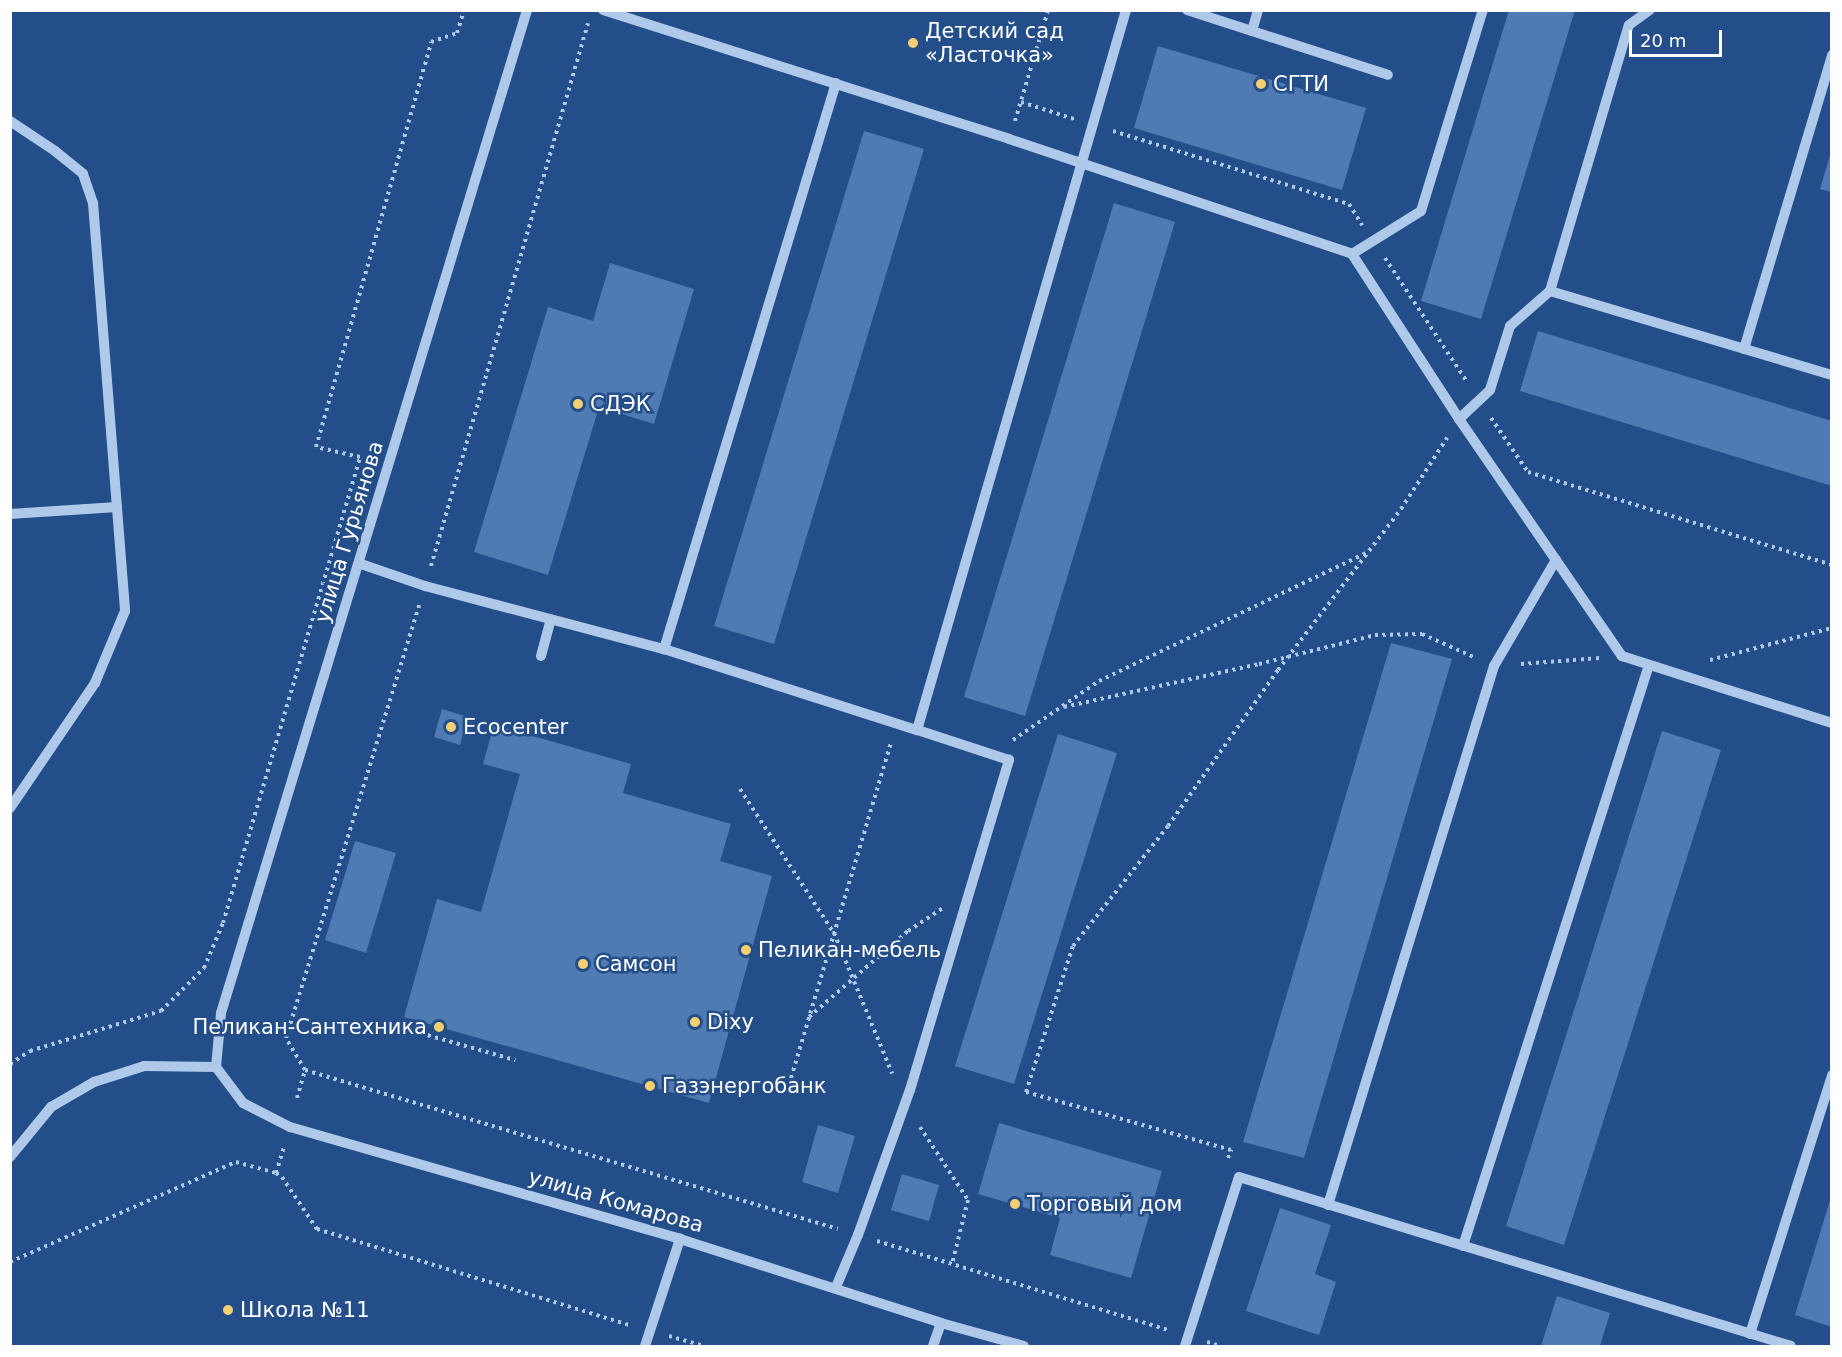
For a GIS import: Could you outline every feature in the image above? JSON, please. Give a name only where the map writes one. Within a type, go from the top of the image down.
[{"type":"street","name":"улица Гурьянова","points":[[216,1067],[221,1013],[360,564],[527,10]]},
{"type":"street","points":[[603,10],[1009,139],[1352,254],[1458,419],[1622,657],[1832,723]]},
{"type":"street","points":[[917,730],[1126,10]]},
{"type":"street","points":[[1187,10],[1388,75]]},
{"type":"street","points":[[1252,31],[1258,10]]},
{"type":"street","points":[[1352,254],[1421,212],[1483,10]]},
{"type":"street","points":[[1458,419],[1490,390],[1510,326],[1550,291],[1629,25],[1650,10]]},
{"type":"street","points":[[1744,349],[1832,55]]},
{"type":"street","points":[[664,649],[836,83]]},
{"type":"street","points":[[10,121],[55,151],[83,174],[93,203],[125,611],[95,683],[10,808]]},
{"type":"street","points":[[1550,291],[1832,375]]},
{"type":"street","points":[[10,514],[117,507]]},
{"type":"street","points":[[1328,1205],[1494,666],[1556,560]]},
{"type":"street","points":[[360,564],[425,586],[664,649],[1009,760],[905,1105],[858,1235],[836,1287]]},
{"type":"street","points":[[541,656],[551,619]]},
{"type":"street","points":[[1463,1246],[1649,665]]},
{"type":"street","points":[[10,1157],[51,1107],[94,1082],[144,1066],[216,1067]]},
{"type":"street","name":"улица Комарова","points":[[216,1067],[243,1103],[290,1127],[680,1239],[836,1287],[941,1323],[1024,1347]]},
{"type":"street","points":[[1750,1334],[1832,1075]]},
{"type":"street","points":[[1186,1341],[1239,1177],[1791,1347]]},
{"type":"street","points":[[645,1347],[680,1239]]},
{"type":"street","points":[[933,1347],[941,1323]]},
{"type":"path","points":[[10,1064],[30,1051],[161,1011],[204,968],[223,923],[360,458],[316,447],[431,42],[457,33],[465,10]]},
{"type":"path","points":[[1009,139],[1048,10]]},
{"type":"path","points":[[589,22],[425,586],[286,1038],[305,1070],[858,1235],[1186,1341],[1221,1347]]},
{"type":"path","points":[[1228,1161],[1231,1150],[1026,1092],[1073,946],[1168,826],[1288,657],[1401,509],[1458,419]]},
{"type":"path","points":[[992,754],[1099,681],[1369,552]]},
{"type":"path","points":[[1669,672],[1832,628]]},
{"type":"path","points":[[1061,708],[1375,635],[1422,634],[1494,666],[1622,657]]},
{"type":"path","points":[[791,1078],[897,723]]},
{"type":"path","points":[[740,789],[834,933],[905,1105],[968,1200],[952,1264]]},
{"type":"path","points":[[809,1017],[908,931],[944,908],[947,896]]},
{"type":"path","points":[[399,1027],[514,1060]]},
{"type":"path","points":[[297,1098],[305,1070]]},
{"type":"path","points":[[276,1173],[285,1142]]},
{"type":"path","points":[[10,1262],[236,1162],[276,1173],[282,1177],[317,1229],[704,1347]]},
{"type":"building","points":[[1509,10],[1575,10],[1481,319],[1421,301]]},
{"type":"building","points":[[1158,46],[1366,108],[1342,190],[1134,128]]},
{"type":"building","points":[[864,131],[924,149],[774,644],[714,626]]},
{"type":"building","points":[[1832,152],[1832,192],[1820,189]]},
{"type":"building","points":[[1114,203],[1175,222],[1025,716],[964,697]]},
{"type":"building","points":[[610,263],[694,289],[654,424],[599,407],[548,575],[474,552],[548,307],[593,321]]},
{"type":"building","points":[[1538,331],[1832,421],[1832,486],[1520,391]]},
{"type":"building","points":[[1391,643],[1452,659],[1304,1158],[1243,1142]]},
{"type":"building","name":"Ecocenter","points":[[442,709],[468,717],[460,745],[434,737]]},
{"type":"building","name":"Самсон","points":[[494,725],[631,764],[623,793],[731,824],[720,861],[772,876],[709,1103],[404,1017],[437,899],[481,912],[520,774],[483,764]]},
{"type":"building","points":[[1662,731],[1721,750],[1564,1245],[1506,1226]]},
{"type":"building","points":[[1058,734],[1117,753],[1014,1084],[955,1066]]},
{"type":"building","points":[[355,841],[396,853],[366,953],[325,940]]},
{"type":"building","points":[[999,1123],[1162,1171],[1131,1278],[1050,1255],[1060,1218],[978,1194]]},
{"type":"building","points":[[818,1125],[855,1136],[838,1193],[802,1182]]},
{"type":"building","points":[[902,1174],[939,1185],[929,1221],[891,1210]]},
{"type":"building","points":[[1832,1197],[1832,1327],[1795,1315]]},
{"type":"building","points":[[1280,1208],[1331,1225],[1315,1274],[1336,1282],[1319,1335],[1246,1311]]},
{"type":"building","points":[[1557,1296],[1610,1313],[1600,1346],[1541,1346]]},
{"type":"place","name":"Детский сад «Ласточка»","points":[[913,43]]},
{"type":"place","name":"СГТИ","points":[[1261,84]]},
{"type":"place","name":"СДЭК","points":[[578,404]]},
{"type":"place","name":"Ecocenter","points":[[451,727]]},
{"type":"place","name":"Пеликан-мебель","points":[[746,950]]},
{"type":"place","name":"Самсон","points":[[583,964]]},
{"type":"place","name":"Dixy","points":[[695,1022]]},
{"type":"place","name":"Пеликан-Сантехника","points":[[439,1027]]},
{"type":"place","name":"Газэнергобанк","points":[[650,1086]]},
{"type":"place","name":"Торговый дом","points":[[1015,1204]]},
{"type":"place","name":"Школа №11","points":[[228,1310]]}]
